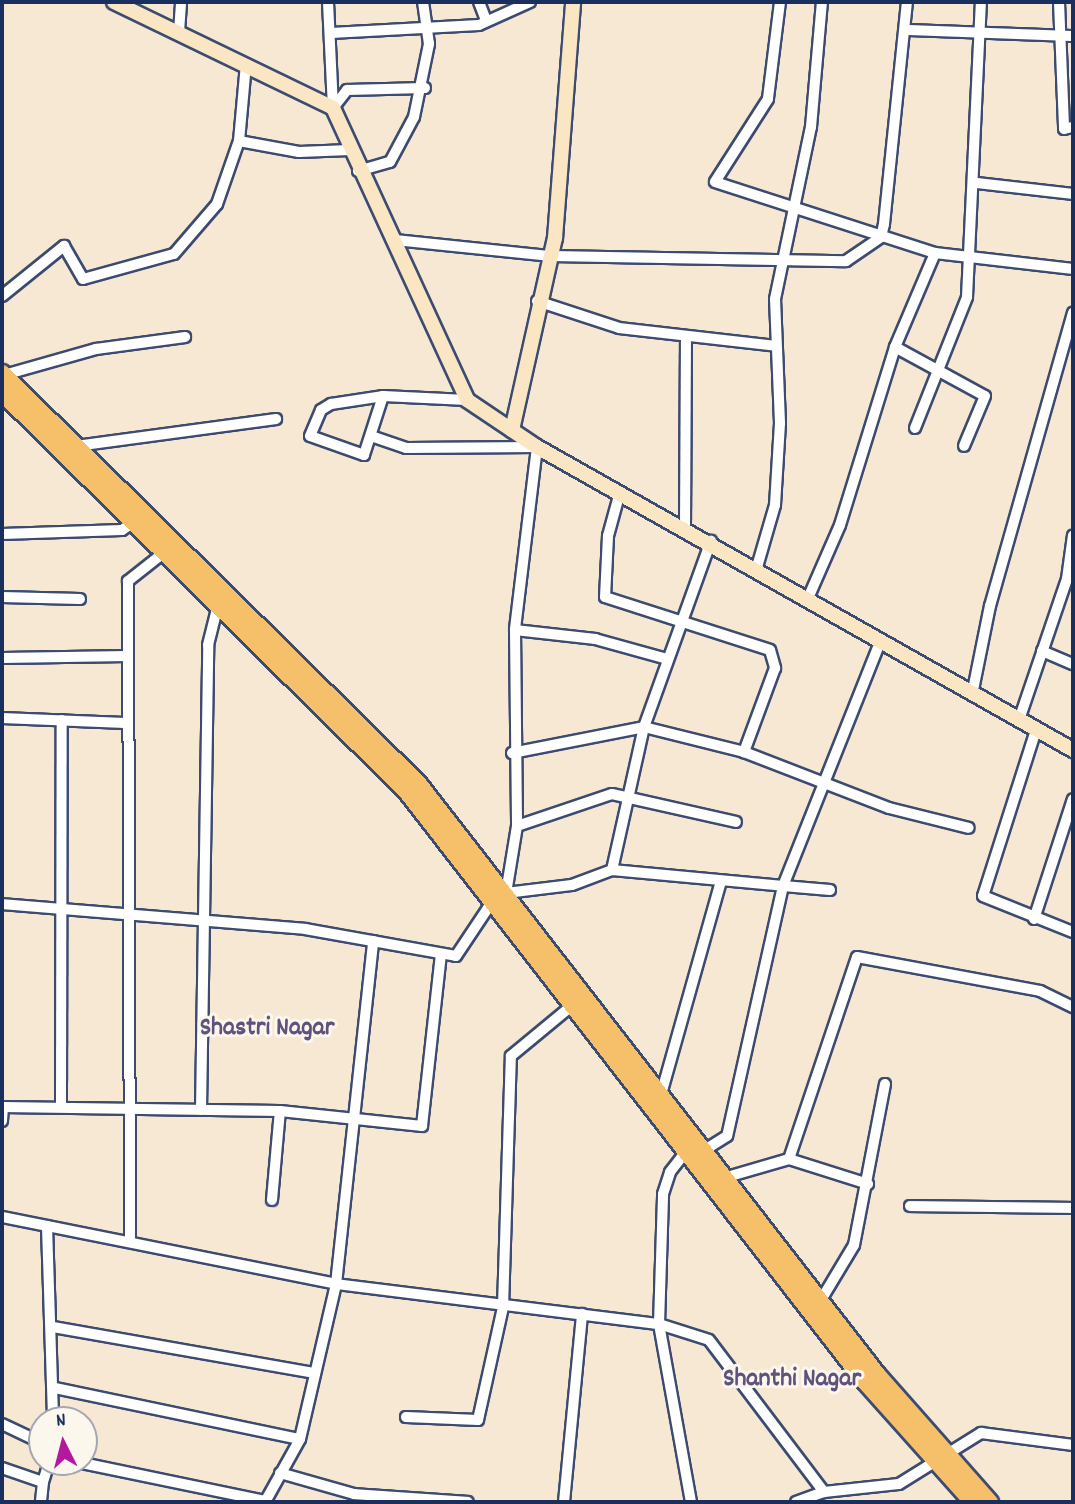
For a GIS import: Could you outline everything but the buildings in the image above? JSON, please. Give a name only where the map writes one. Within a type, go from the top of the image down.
[{"type":"main road","points":[[3,374],[372,735],[500,896],[662,1091],[697,1146],[864,1381],[990,1502]]},
{"type":"main road","points":[[2,393],[219,603],[406,791],[500,896],[575,1003],[697,1146],[727,1177],[944,1460],[972,1502]]},
{"type":"street","points":[[114,2],[333,108]]},
{"type":"street","points":[[179,32],[181,2]]},
{"type":"street","points":[[328,2],[333,108],[358,170],[395,240],[467,400]]},
{"type":"street","points":[[358,170],[397,154],[425,88],[427,31],[423,2]]},
{"type":"street","points":[[479,2],[486,20]]},
{"type":"street","points":[[331,33],[427,31],[486,20],[530,2]]},
{"type":"street","points":[[512,430],[536,301],[551,256],[573,2]]},
{"type":"street","points":[[780,2],[768,99],[715,182],[935,253],[1073,269]]},
{"type":"street","points":[[757,567],[775,505],[776,346],[783,256],[798,210],[822,2]]},
{"type":"street","points":[[395,240],[551,256],[783,256],[846,261],[881,237],[907,30],[907,2]]},
{"type":"street","points":[[915,428],[967,297],[973,256],[977,183],[981,2]]},
{"type":"street","points":[[1059,2],[1058,37],[1063,129],[1073,127]]},
{"type":"street","points":[[907,30],[980,36],[1073,36]]},
{"type":"street","points":[[2,296],[64,246],[83,279],[174,254],[217,204],[239,141],[246,64]]},
{"type":"street","points":[[333,108],[347,90],[425,88]]},
{"type":"street","points":[[239,141],[299,152],[350,150]]},
{"type":"street","points":[[977,183],[1073,194]]},
{"type":"street","points":[[810,596],[840,525],[895,347],[935,253]]},
{"type":"street","points":[[536,301],[619,328],[776,346]]},
{"type":"street","points":[[972,695],[990,606],[1073,312]]},
{"type":"street","points":[[3,374],[96,349],[185,337]]},
{"type":"street","points":[[685,527],[686,337]]},
{"type":"street","points":[[895,347],[985,396],[964,446]]},
{"type":"street","points":[[383,396],[374,437],[364,455],[310,435],[331,404],[383,396],[467,400],[537,447],[810,596],[972,695],[1073,750]]},
{"type":"street","points":[[76,446],[276,419]]},
{"type":"street","points":[[374,437],[406,448],[537,447]]},
{"type":"street","points":[[2,904],[200,919],[373,941],[456,956],[469,944],[500,896],[517,826],[512,753],[515,630],[537,447]]},
{"type":"street","points":[[620,492],[608,536],[606,597],[680,616],[770,650],[775,668],[744,752]]},
{"type":"street","points":[[2,534],[122,530],[134,522]]},
{"type":"street","points":[[1018,720],[1067,579],[1073,535]]},
{"type":"street","points":[[612,870],[626,796],[644,727],[680,616],[711,541]]},
{"type":"street","points":[[130,1241],[125,723],[130,574],[166,551]]},
{"type":"street","points":[[2,597],[80,600]]},
{"type":"street","points":[[201,1110],[200,919],[208,645],[219,603]]},
{"type":"street","points":[[515,630],[595,639],[667,659]]},
{"type":"street","points":[[691,1502],[659,1324],[660,1213],[670,1172],[697,1146],[727,1136],[783,886],[821,784],[881,640]]},
{"type":"street","points":[[1042,651],[1073,664]]},
{"type":"street","points":[[2,658],[128,656]]},
{"type":"street","points":[[2,718],[125,723]]},
{"type":"street","points":[[61,1106],[62,720]]},
{"type":"street","points":[[512,753],[644,727],[744,752],[821,784],[969,828]]},
{"type":"street","points":[[1036,730],[983,893],[989,901],[1073,932]]},
{"type":"street","points":[[517,826],[612,794],[736,822]]},
{"type":"street","points":[[1034,919],[1073,799]]},
{"type":"street","points":[[500,896],[572,885],[612,870],[830,890]]},
{"type":"street","points":[[662,1091],[721,881]]},
{"type":"street","points":[[98,1466],[265,1501],[300,1439],[337,1284],[373,941]]},
{"type":"street","points":[[2,1121],[2,1107],[61,1106],[129,1111],[280,1111],[422,1126],[440,955]]},
{"type":"street","points":[[789,1159],[857,957],[1040,991],[1073,1007]]},
{"type":"street","points":[[405,1417],[478,1420],[503,1305],[511,1056],[575,1003]]},
{"type":"street","points":[[821,1300],[854,1245],[868,1184],[885,1084]]},
{"type":"street","points":[[271,1200],[280,1111]]},
{"type":"street","points":[[727,1177],[789,1159],[868,1184]]},
{"type":"street","points":[[910,1206],[1073,1208]]},
{"type":"street","points":[[2,1217],[337,1284],[659,1324],[709,1340],[824,1492]]},
{"type":"street","points":[[47,1226],[53,1327],[54,1406]]},
{"type":"street","points":[[564,1502],[582,1314]]},
{"type":"street","points":[[53,1327],[315,1373]]},
{"type":"street","points":[[55,1388],[300,1439]]},
{"type":"street","points":[[2,1424],[28,1436]]},
{"type":"street","points":[[796,1502],[824,1492],[899,1484],[944,1460],[981,1433],[1073,1445]]},
{"type":"street","points":[[2,1468],[43,1482]]},
{"type":"street","points":[[280,1473],[354,1494],[468,1502]]},
{"type":"street","points":[[41,1502],[45,1476]]},
{"type":"district","name":"Shastri Nagar","points":[[267,1029]]},
{"type":"district","name":"Shanthi Nagar","points":[[792,1380]]}]
